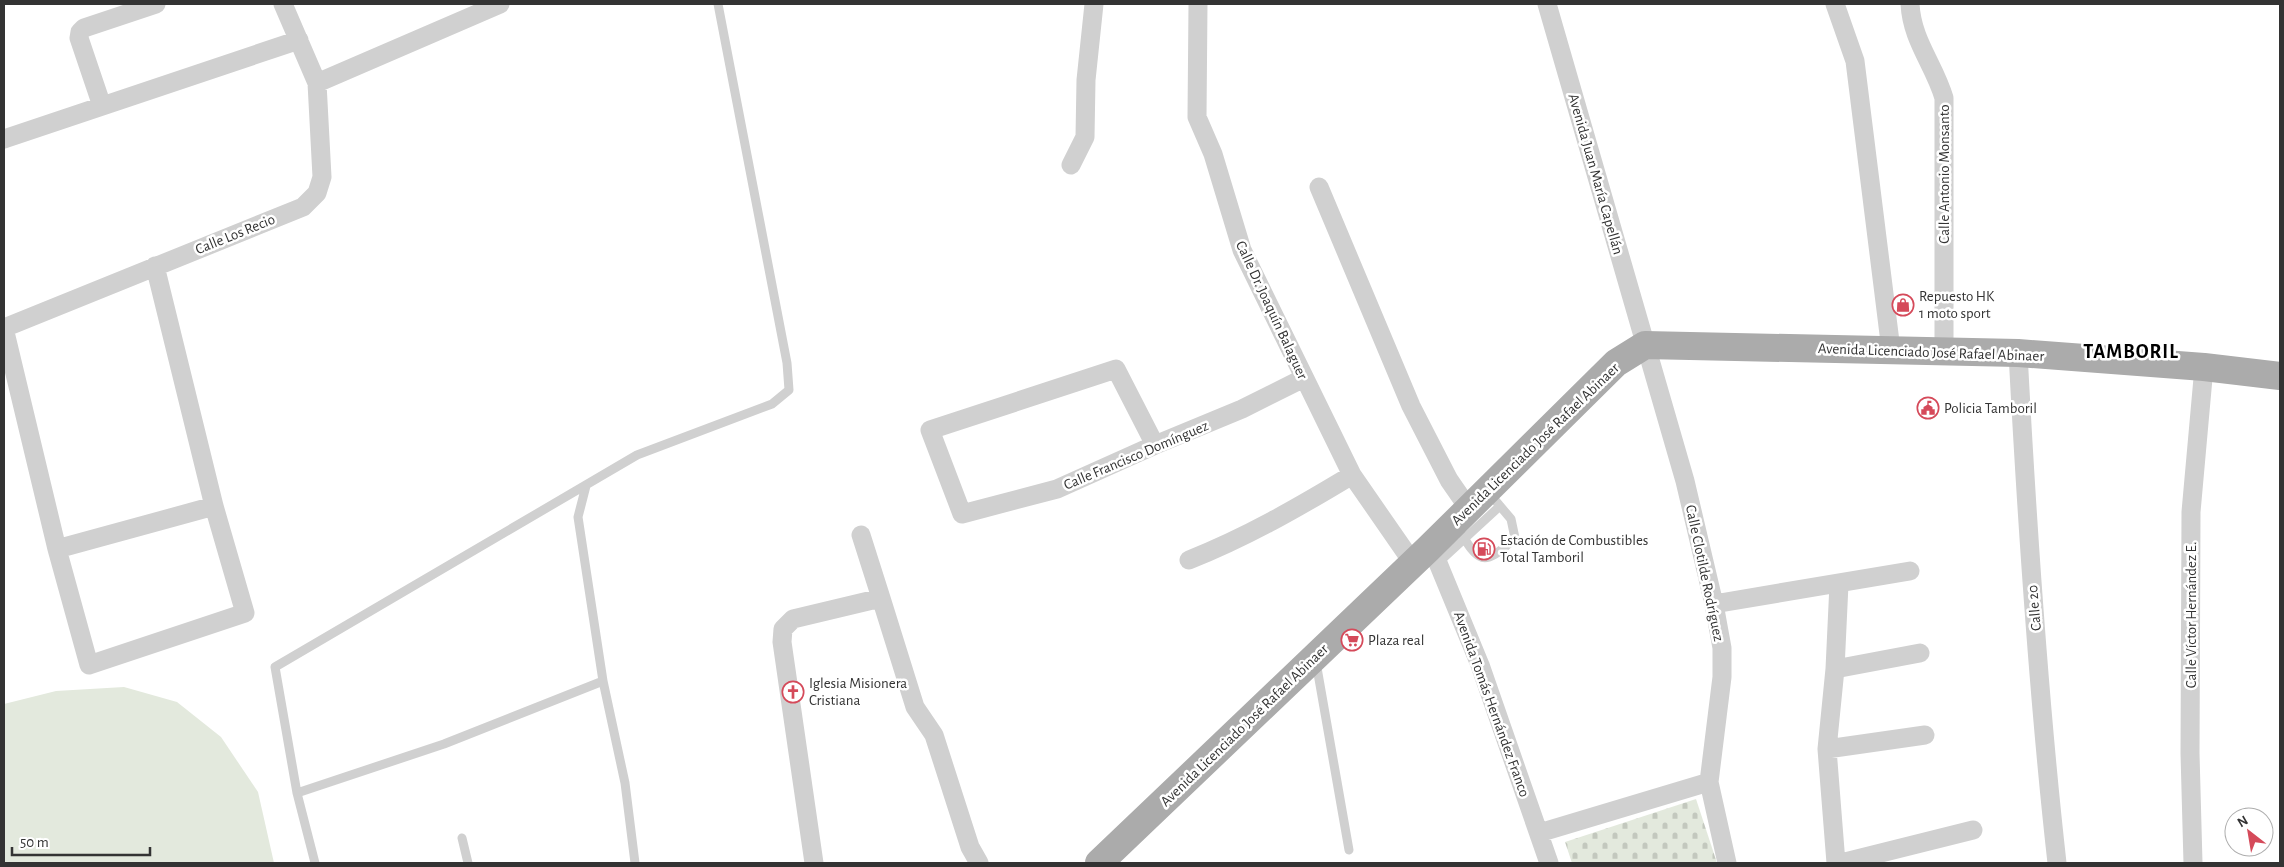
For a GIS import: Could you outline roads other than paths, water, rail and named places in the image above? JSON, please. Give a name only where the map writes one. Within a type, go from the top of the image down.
[{"type":"main road","name":"Avenida Licenciado José Rafael Abinaer","points":[[1099,863],[1315,657],[1475,513],[1616,363],[1645,345],[2018,353],[2204,367],[2280,376]]},
{"type":"street","points":[[102,106],[79,38],[80,32],[84,28],[156,4]]},
{"type":"street","name":"Calle Los Recio","points":[[4,328],[303,207],[316,193],[322,177],[317,83],[283,4]]},
{"type":"street","points":[[317,83],[500,4]]},
{"type":"street","points":[[1071,165],[1085,137],[1086,80],[1094,4]]},
{"type":"street","name":"Calle Dr. Joaquín Balaguer","points":[[1198,4],[1197,117],[1213,154],[1242,250],[1352,476],[1426,558]]},
{"type":"street","name":"Avenida Juan María Capellán","points":[[1547,4],[1645,345]]},
{"type":"street","points":[[1835,4],[1855,61],[1892,350]]},
{"type":"street","name":"Calle Antonio Monsanto","points":[[1910,4],[1912,27],[1928,63],[1939,82],[1944,98],[1944,351]]},
{"type":"street","points":[[4,139],[299,40]]},
{"type":"street","points":[[1319,187],[1411,406],[1449,480],[1475,513]]},
{"type":"street","points":[[4,328],[57,549],[89,665],[245,613],[214,506],[155,266]]},
{"type":"street","name":"Calle Clotilde Rodríguez","points":[[1645,345],[1685,481],[1714,604],[1722,654],[1722,677],[1709,782],[1727,863]]},
{"type":"street","name":"Calle 20","points":[[2018,353],[2026,516],[2047,769],[2057,863]]},
{"type":"street","name":"Calle Víctor Hernández E.","points":[[2193,863],[2190,657],[2191,512],[2204,367]]},
{"type":"street","name":"Calle Francisco Domínguez","points":[[1155,445],[1116,369],[930,430],[962,514],[1057,489],[1155,445],[1242,410],[1304,378]]},
{"type":"street","points":[[1189,560],[1225,546],[1260,529],[1352,476]]},
{"type":"street","points":[[57,549],[214,506]]},
{"type":"street","points":[[861,535],[914,707],[934,735],[970,847],[979,863]]},
{"type":"street","name":"Avenida Tomás Hernández Franco","points":[[1426,558],[1480,665],[1549,863]]},
{"type":"street","points":[[1714,604],[1910,571]]},
{"type":"street","points":[[1836,863],[1827,749],[1835,669],[1839,584]]},
{"type":"street","points":[[814,863],[782,642],[783,629],[793,619],[881,598]]},
{"type":"street","points":[[1835,669],[1920,653]]},
{"type":"street","points":[[1827,749],[1925,735]]},
{"type":"street","points":[[1539,833],[1709,782]]},
{"type":"street","points":[[1841,863],[1973,830]]},
{"type":"lane","points":[[315,863],[297,793],[275,667],[637,455],[772,404],[789,390],[787,364],[718,4]]},
{"type":"lane","points":[[586,486],[578,517],[603,681],[625,783],[635,863]]},
{"type":"lane","points":[[1315,657],[1349,850]]},
{"type":"lane","points":[[297,793],[444,744],[603,681]]},
{"type":"lane","points":[[462,838],[468,863]]},
{"type":"place","name":"Repuesto HK 1 moto sport","points":[[1903,305]]},
{"type":"place","name":"Policia Tamboril","points":[[1928,408]]},
{"type":"place","name":"Estación de Combustibles Total Tamboril","points":[[1484,549]]},
{"type":"place","name":"Plaza real","points":[[1352,640]]},
{"type":"place","name":"Iglesia Misionera Cristiana","points":[[793,692]]},
{"type":"district","name":"TAMBORIL","points":[[2131,351]]}]
